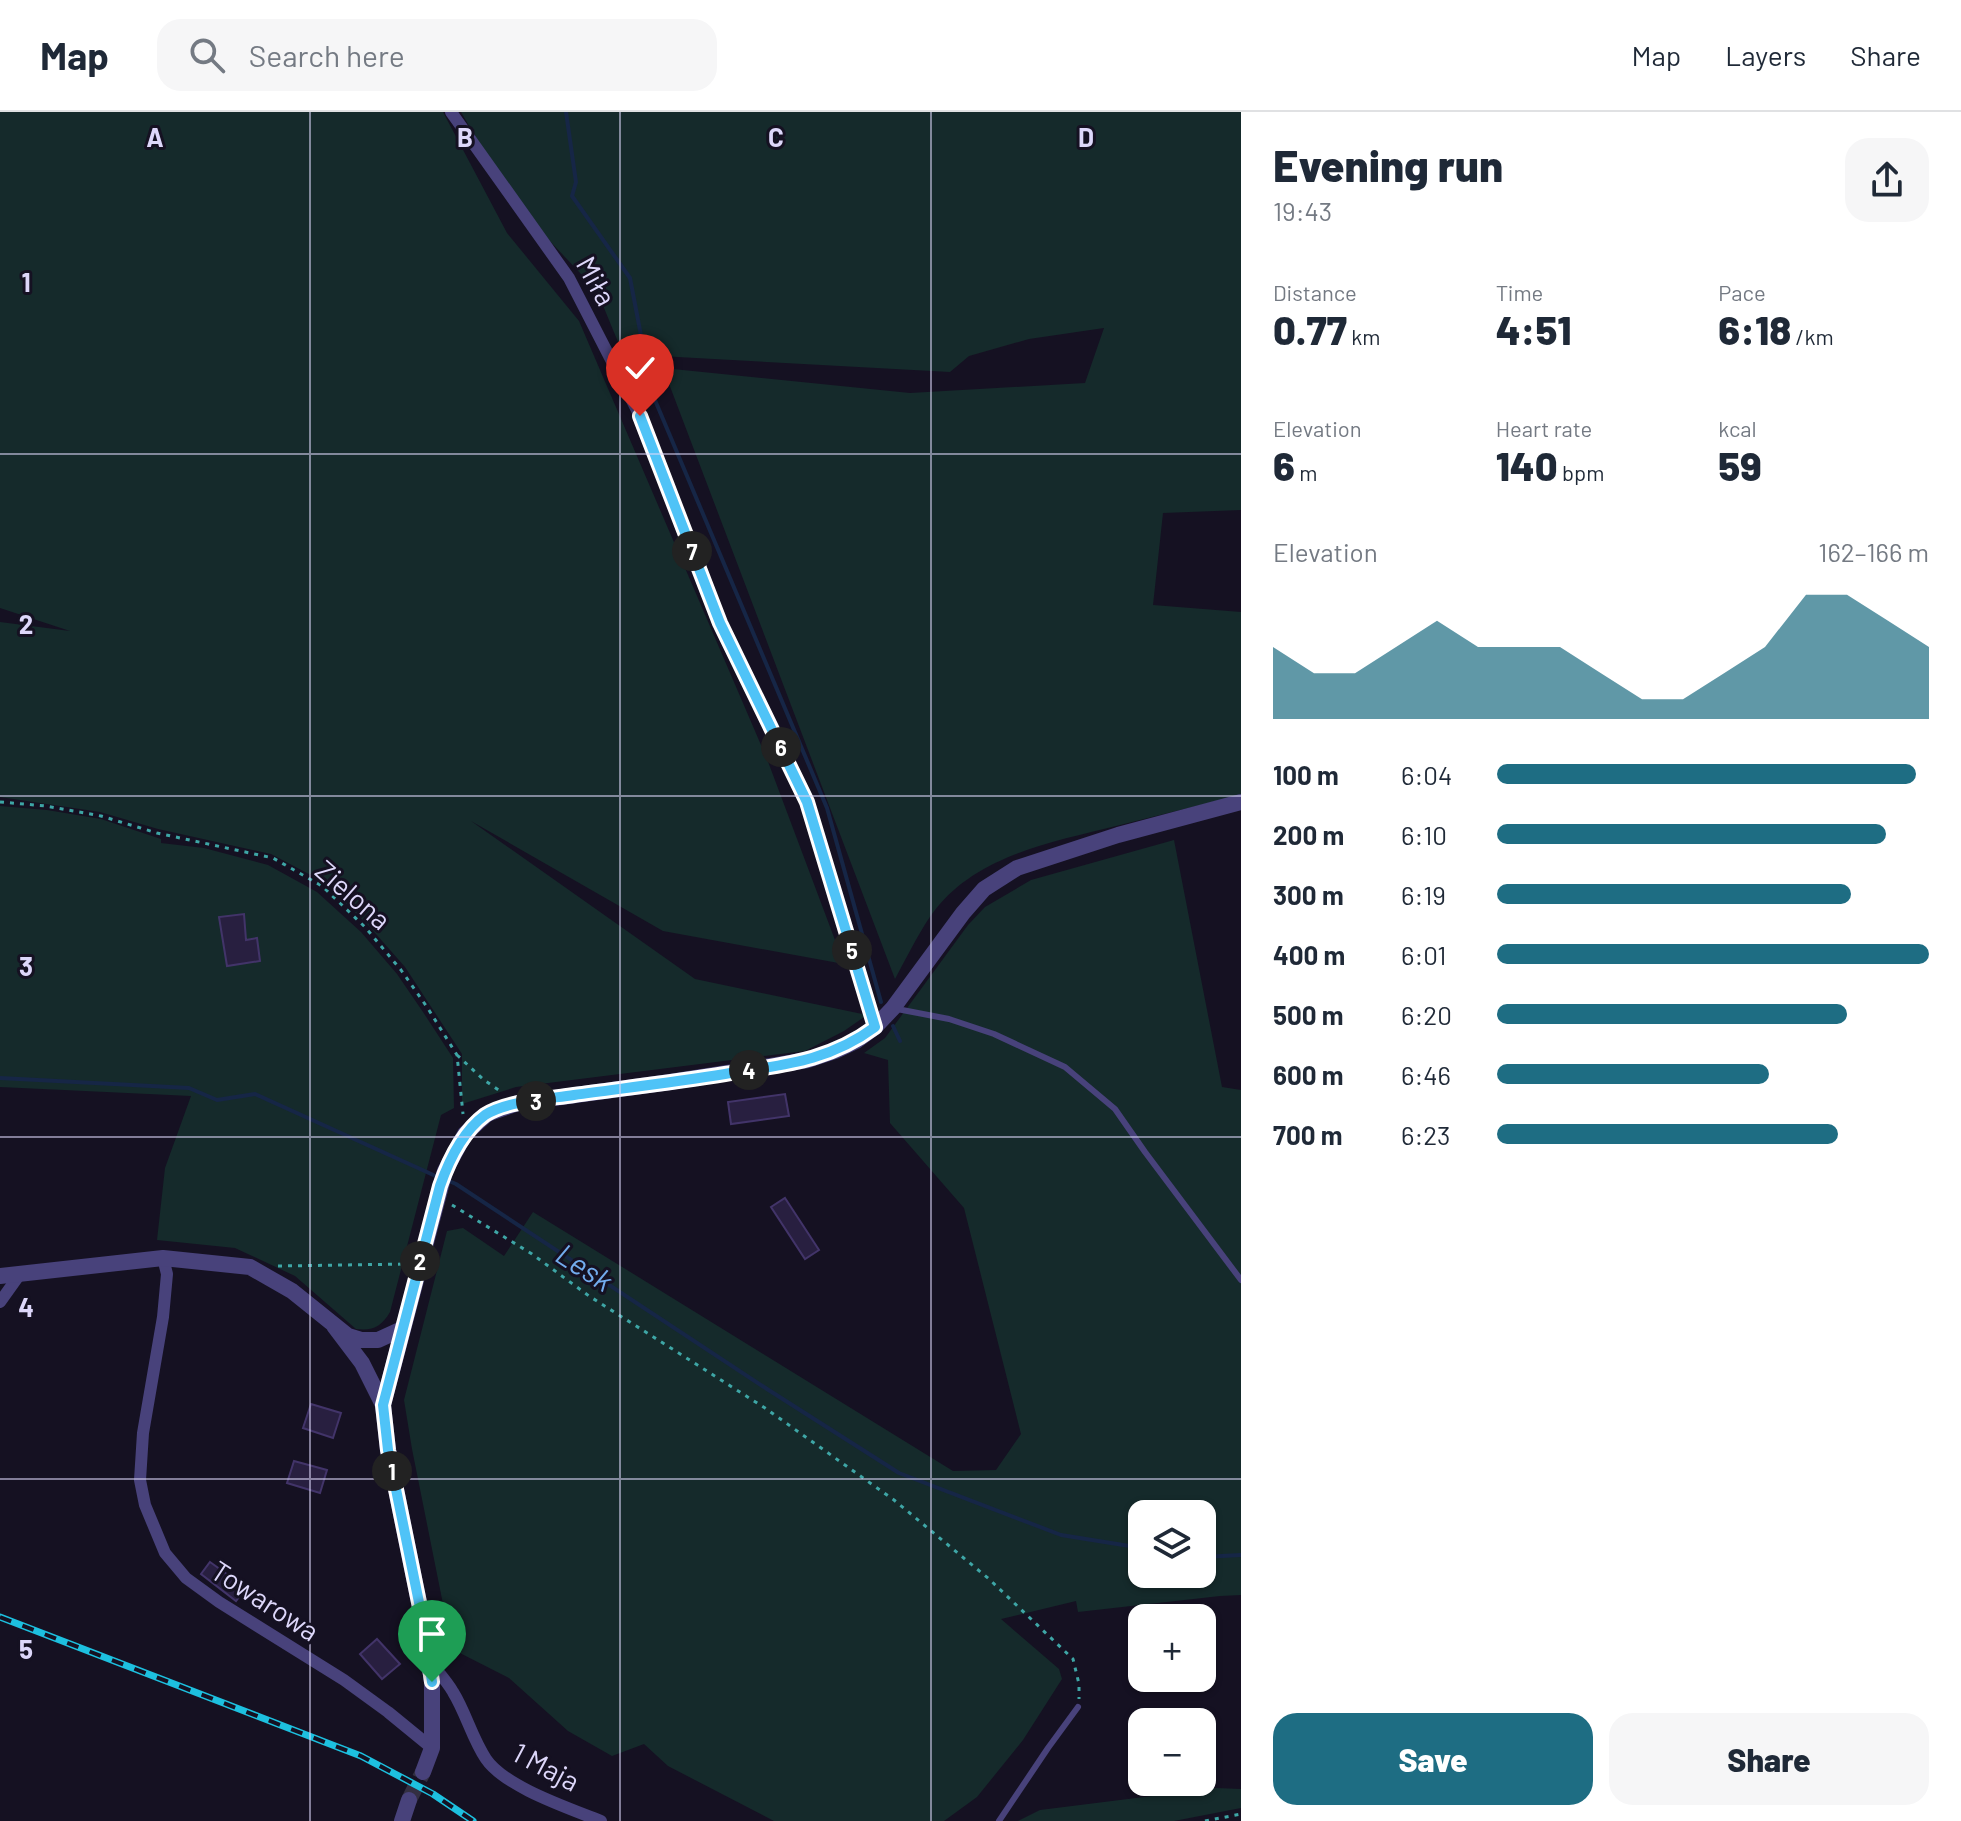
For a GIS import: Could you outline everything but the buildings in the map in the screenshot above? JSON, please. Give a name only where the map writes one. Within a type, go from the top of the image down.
[{"type":"street","name":"Miła","points":[[451,112],[569,278],[640,416],[720,623],[807,802],[875,1027]]},
{"type":"street","points":[[383,1405],[441,1185],[465,1134],[487,1114],[518,1103],[808,1060],[856,1041],[893,1008],[984,889],[1017,868],[1118,835],[1241,802]]},
{"type":"street","points":[[0,1276],[163,1258],[250,1267],[292,1291],[348,1336],[378,1340],[402,1329]]},
{"type":"street","name":"Towarowa","points":[[163,1258],[167,1274],[163,1317],[143,1433],[140,1480],[145,1505],[165,1553],[186,1578],[344,1680],[432,1748]]},
{"type":"street","points":[[0,1302],[20,1274]]},
{"type":"street","points":[[334,1326],[362,1363],[383,1405],[388,1450],[430,1662],[432,1748],[423,1772]]},
{"type":"street","name":"1 Maja","points":[[430,1662],[454,1693],[476,1742],[493,1767],[510,1780],[545,1798],[601,1821]]},
{"type":"street","points":[[402,1821],[409,1800]]},
{"type":"lane","points":[[893,1008],[949,1019],[994,1034],[1065,1067],[1115,1109],[1241,1280]]},
{"type":"lane","points":[[999,1821],[1078,1707]]},
{"type":"path","name":"Zielona","points":[[0,802],[101,816],[172,836],[273,858],[322,886],[365,927],[401,970],[457,1055],[465,1134]]},
{"type":"path","points":[[457,1055],[484,1080],[518,1103]]},
{"type":"path","points":[[441,1185],[589,1296],[765,1408],[894,1500],[989,1579],[1073,1659],[1079,1684],[1078,1707]]},
{"type":"path","points":[[250,1267],[420,1263]]},
{"type":"path","points":[[1205,1821],[1241,1814]]},
{"type":"green space","points":[[0,112],[443,112],[507,233],[579,321],[767,759],[844,964],[663,931],[471,821],[695,979],[867,1015],[805,1051],[516,1087],[462,1104],[462,1054],[405,967],[324,882],[271,854],[158,829],[100,812],[0,797],[0,622],[70,631],[0,608]]},
{"type":"green space","points":[[461,112],[1241,112],[1241,510],[1163,513],[1153,605],[1241,612],[1241,795],[1067,838],[994,863],[952,891],[935,910],[895,979],[663,368],[910,393],[1085,383],[1104,328],[1029,339],[969,356],[950,372],[623,354],[597,291],[514,203]]},
{"type":"green space","points":[[0,806],[101,819],[161,839],[161,843],[204,848],[268,865],[317,892],[361,932],[397,974],[453,1058],[454,1108],[441,1115],[390,1312],[380,1324],[356,1329],[295,1276],[235,1248],[157,1240],[165,1168],[191,1096],[0,1087]]},
{"type":"green space","points":[[1174,840],[1222,1087],[1241,1090],[1241,1595],[1128,1604],[1078,1612],[1076,1601],[1001,1619],[1059,1669],[1062,1679],[1023,1740],[977,1797],[944,1821],[774,1821],[668,1766],[644,1744],[612,1756],[568,1731],[509,1678],[452,1649],[404,1400],[447,1231],[463,1228],[504,1256],[533,1212],[953,1471],[996,1470],[1021,1434],[964,1208],[890,1123],[888,1060],[864,1053],[885,1038],[968,925],[985,907],[1031,880]]},
{"type":"green space","points":[[1216,1788],[1241,1789],[1241,1808],[1174,1821],[1018,1821],[1040,1810],[1152,1796],[1216,1796]]},
{"type":"waterway","points":[[566,112],[576,182],[572,196],[630,278],[652,393],[827,808],[881,1002]]},
{"type":"waterway","points":[[893,1026],[900,1041]]},
{"type":"waterway","name":"Lesk","points":[[0,1078],[189,1088],[217,1100],[255,1094],[440,1178]]},
{"type":"waterway","name":"Lesk","points":[[449,1181],[899,1473],[1061,1535],[1128,1546]]},
{"type":"waterway","name":"Lesk","points":[[1216,1556],[1241,1555]]},
{"type":"tunnel","points":[[409,1800],[423,1772]]},
{"type":"railway","points":[[0,1617],[361,1756],[433,1794],[473,1821]]},
{"type":"route","points":[[432,1682],[388,1450],[383,1405],[440,1186],[465,1134],[487,1114],[518,1103],[808,1060],[856,1041],[875,1027],[807,802],[720,623],[640,416]]}]
